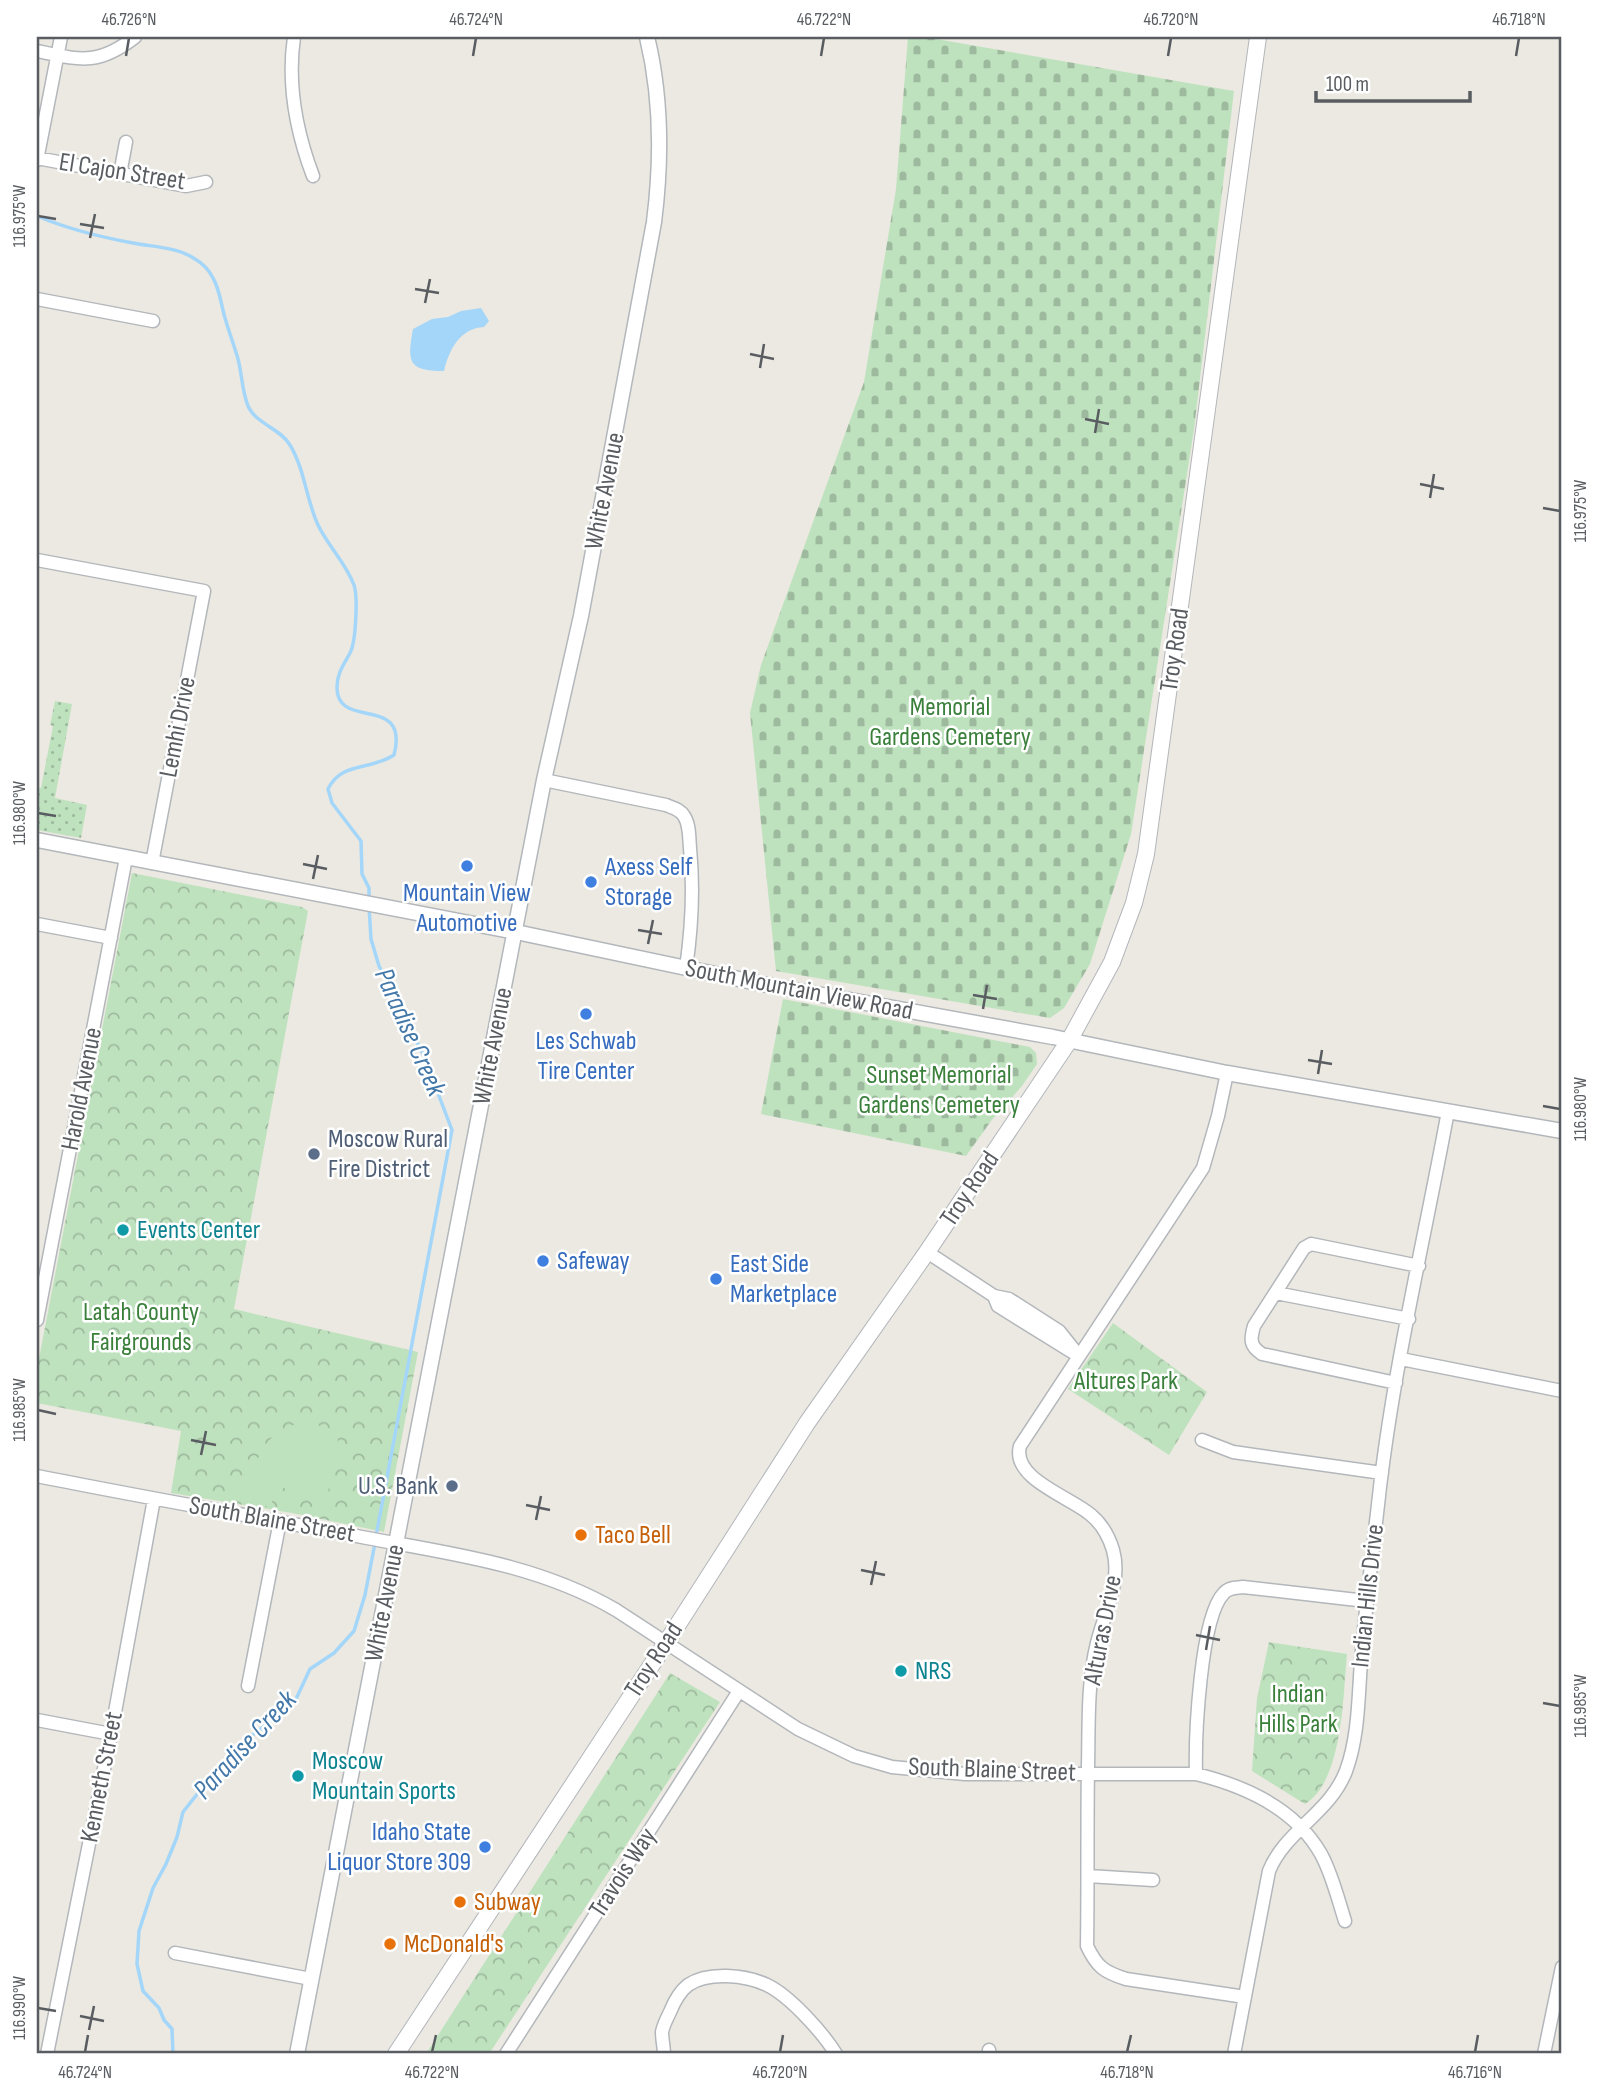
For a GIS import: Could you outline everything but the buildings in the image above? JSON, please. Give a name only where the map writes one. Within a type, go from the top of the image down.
[{"type":"main road","name":"Troy Road","points":[[396,2054],[807,1423],[928,1252],[1069,1041],[1112,962],[1134,903],[1146,854],[1258,37]]},
{"type":"street","points":[[37,159],[61,37]]},
{"type":"street","points":[[37,51],[98,59],[118,50],[135,37]]},
{"type":"street","points":[[294,37],[292,87],[296,127],[313,176]]},
{"type":"street","name":"White Avenue","points":[[297,2054],[393,1542],[544,780],[583,605],[654,222],[659,184],[660,122],[648,37]]},
{"type":"street","points":[[120,174],[126,142]]},
{"type":"street","name":"El Cajon Street","points":[[37,159],[186,186],[206,182]]},
{"type":"street","points":[[37,299],[153,321]]},
{"type":"street","name":"Lemhi Drive","points":[[37,560],[204,591],[152,863]]},
{"type":"street","points":[[544,780],[674,808],[685,817],[693,880],[693,914],[686,968]]},
{"type":"street","name":"South Mountain View Road","points":[[37,840],[1227,1073],[1562,1131]]},
{"type":"street","name":"Harold Avenue","points":[[37,1320],[126,858]]},
{"type":"street","points":[[37,923],[111,938]]},
{"type":"street","name":"Alturas Drive","points":[[1227,1073],[1203,1168],[1020,1446],[1018,1453],[1022,1467],[1035,1479],[1093,1516],[1105,1530],[1114,1552],[1116,1575],[1093,1665],[1088,1774],[1087,1946],[1094,1961],[1108,1974],[1245,1997]]},
{"type":"street","name":"Indian Hills Drive","points":[[1234,2054],[1269,1871],[1274,1858],[1320,1812],[1335,1792],[1354,1743],[1366,1601],[1388,1424],[1448,1111]]},
{"type":"street","points":[[1396,1383],[1262,1354],[1253,1348],[1251,1339],[1255,1326],[1304,1248],[1311,1244],[1419,1266]]},
{"type":"street","points":[[928,1252],[994,1296],[998,1306],[1079,1356]]},
{"type":"street","points":[[1276,1293],[1409,1319]]},
{"type":"street","points":[[1401,1359],[1562,1391]]},
{"type":"street","points":[[1202,1440],[1234,1452],[1382,1473]]},
{"type":"street","name":"South Blaine Street","points":[[37,1476],[393,1542],[541,1575],[596,1599],[798,1728],[854,1756],[892,1767],[965,1774],[1196,1773],[1227,1781],[1255,1793],[1302,1828],[1321,1855],[1345,1921]]},
{"type":"street","name":"Kenneth Street","points":[[47,2054],[111,1734],[154,1499]]},
{"type":"street","points":[[248,1686],[280,1521]]},
{"type":"street","points":[[1196,1773],[1201,1670],[1215,1609],[1222,1595],[1230,1588],[1243,1587],[1366,1601]]},
{"type":"street","name":"Travois Way","points":[[506,2054],[739,1691]]},
{"type":"street","points":[[37,1720],[111,1734]]},
{"type":"street","points":[[1088,1876],[1153,1880]]},
{"type":"street","points":[[175,1953],[311,1979]]},
{"type":"street","points":[[1544,2054],[1562,1967]]},
{"type":"street","points":[[664,2054],[662,2033],[676,1997],[688,1985],[704,1978],[727,1977],[753,1980],[782,1995],[828,2040],[836,2054]]},
{"type":"green space","name":"Memorial Gardens Cemetery","points":[[908,37],[925,37],[1234,91],[1194,429],[1131,834],[1090,964],[1064,1008],[1050,1018],[776,971],[750,713],[761,665],[864,382],[896,189]]},
{"type":"green space","points":[[55,701],[72,704],[55,798],[87,805],[81,838],[37,830],[37,788],[41,788]]},
{"type":"green space","name":"Latah County Fairgrounds","points":[[132,873],[302,907],[308,911],[234,1309],[418,1352],[384,1532],[292,1513],[171,1493],[181,1431],[37,1403],[37,1369]]},
{"type":"green space","name":"Sunset Memorial Gardens Cemetery","points":[[783,999],[1030,1047],[1036,1053],[1037,1064],[966,1156],[761,1114]]},
{"type":"green space","name":"Altures Park","points":[[1113,1323],[1207,1392],[1169,1455],[1068,1389]]},
{"type":"green space","points":[[297,1424],[324,1426],[339,1433],[328,1492],[318,1499],[298,1495],[276,1484],[271,1507],[230,1500],[234,1476],[272,1483],[254,1473],[259,1456],[274,1436]]},
{"type":"green space","name":"Indian Hills Park","points":[[1269,1642],[1347,1654],[1342,1713],[1334,1757],[1318,1793],[1305,1804],[1252,1771],[1257,1698]]},
{"type":"green space","points":[[670,1673],[720,1702],[489,2054],[426,2054]]},
{"type":"water","points":[[481,308],[489,321],[484,327],[468,331],[462,336],[449,355],[444,371],[423,369],[413,362],[410,349],[413,329],[432,319]]},
{"type":"waterway","name":"Paradise Creek","points":[[37,216],[96,235],[181,252],[203,265],[215,283],[238,359],[248,406],[290,445],[299,464],[318,525],[354,585],[355,630],[350,653],[338,677],[340,700],[359,712],[383,718],[392,724],[396,736],[394,755],[341,774],[328,789],[332,803],[361,841],[362,874],[369,888],[369,899]]},
{"type":"waterway","name":"Paradise Creek","points":[[369,906],[371,939],[379,966],[423,1054],[452,1130],[376,1536]]},
{"type":"waterway","name":"Paradise Creek","points":[[173,2054],[172,2029],[159,2008],[143,1991],[137,1964],[139,1931],[153,1888],[177,1837],[183,1812],[217,1769],[242,1743],[296,1699],[310,1669],[334,1653],[354,1631],[365,1595],[375,1543]]},
{"type":"place","name":"Mountain View Automotive","points":[[467,866]]},
{"type":"place","name":"Axess Self Storage","points":[[591,882]]},
{"type":"place","name":"Les Schwab Tire Center","points":[[586,1014]]},
{"type":"place","name":"Moscow Rural Fire District","points":[[314,1154]]},
{"type":"place","name":"Events Center","points":[[123,1230]]},
{"type":"place","name":"Safeway","points":[[543,1261]]},
{"type":"place","name":"East Side Marketplace","points":[[716,1279]]},
{"type":"place","name":"U.S. Bank","points":[[452,1486]]},
{"type":"place","name":"Taco Bell","points":[[581,1535]]},
{"type":"place","name":"NRS","points":[[901,1671]]},
{"type":"place","name":"Moscow Mountain Sports","points":[[298,1776]]},
{"type":"place","name":"Idaho State Liquor Store 309","points":[[485,1847]]},
{"type":"place","name":"Subway","points":[[460,1902]]},
{"type":"place","name":"McDonald's","points":[[390,1944]]}]
